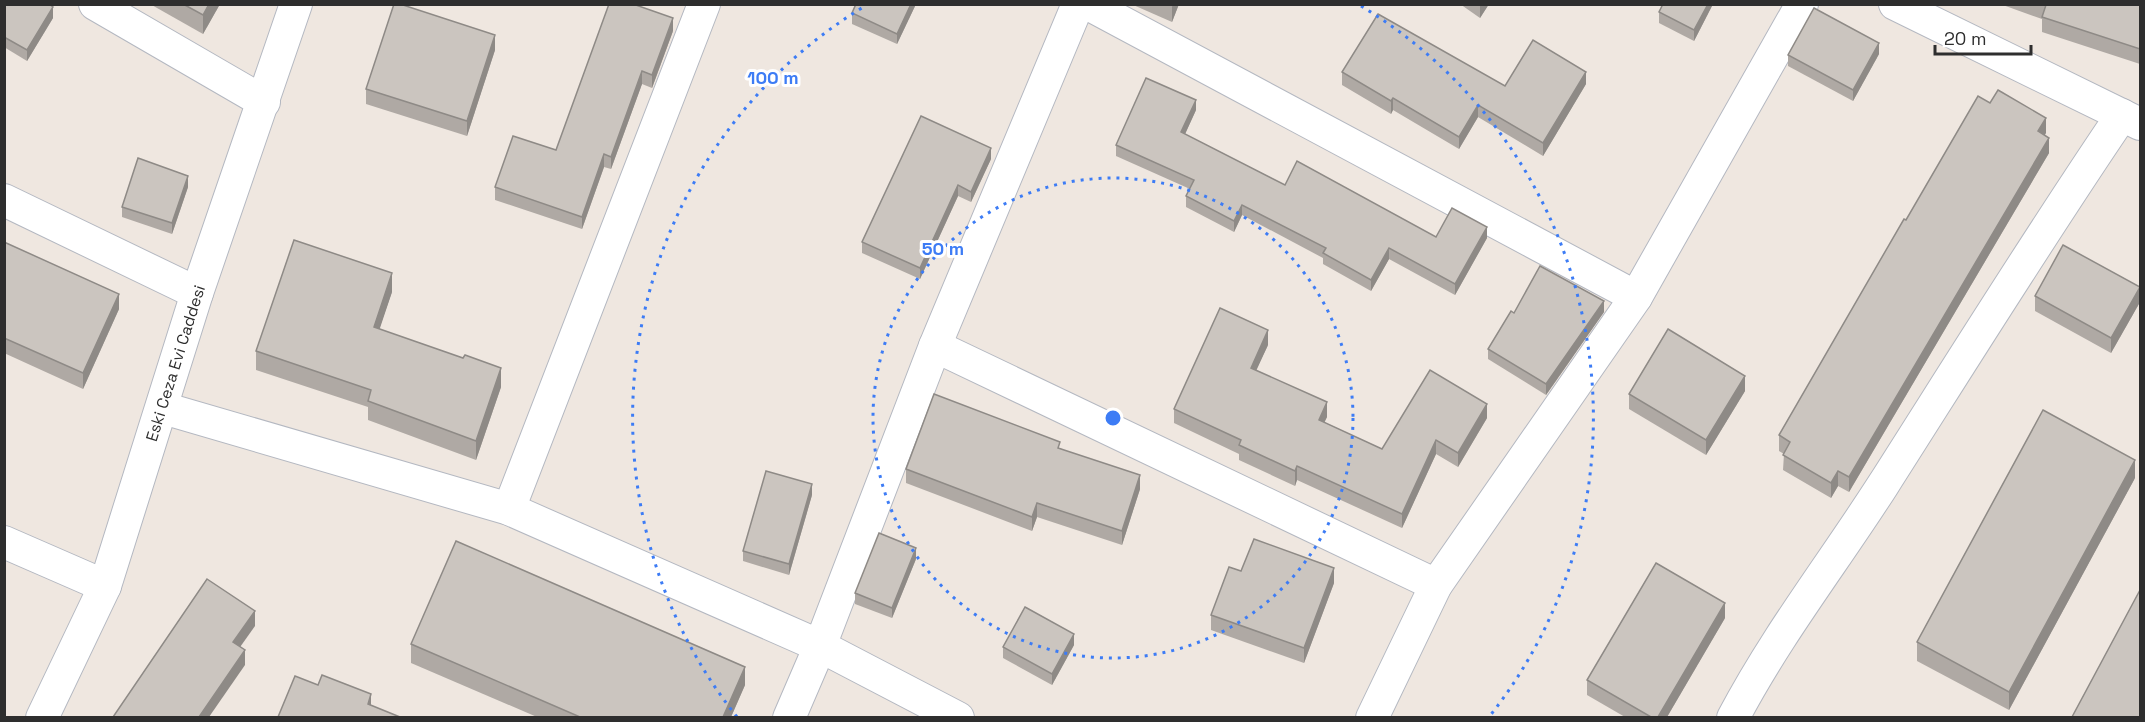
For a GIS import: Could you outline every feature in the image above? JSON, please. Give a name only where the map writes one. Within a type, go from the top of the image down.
[{"type":"street","points":[[95,4],[264,102]]},
{"type":"street","name":"Eski Ceza Evi Caddesi","points":[[42,717],[105,586],[163,408],[197,293],[296,4]]},
{"type":"street","points":[[509,509],[704,4]]},
{"type":"street","points":[[789,717],[820,646],[935,346],[1078,4]]},
{"type":"street","points":[[1088,4],[1636,297]]},
{"type":"street","points":[[1372,717],[1436,585],[1636,297],[1802,4]]},
{"type":"street","points":[[1733,717],[1755,675],[1882,486],[2038,237],[2131,120],[1899,5]]},
{"type":"street","points":[[4,201],[197,293]]},
{"type":"street","points":[[935,346],[1436,585]]},
{"type":"street","points":[[163,408],[509,509],[820,646],[957,717]]},
{"type":"street","points":[[4,542],[105,586]]},
{"type":"building","points":[[4,4],[49,4],[53,7],[27,50],[4,37]]},
{"type":"building","points":[[183,4],[209,4],[203,15]]},
{"type":"building","points":[[394,4],[495,35],[467,121],[366,89]]},
{"type":"building","points":[[609,4],[633,4],[673,18],[652,75],[642,71],[611,157],[604,154],[582,217],[495,187],[513,136],[556,150]]},
{"type":"building","points":[[856,4],[911,4],[897,34],[852,13]]},
{"type":"building","points":[[1663,4],[1708,4],[1694,30],[1659,12]]},
{"type":"building","points":[[2044,4],[2140,4],[2140,49],[2042,17],[2046,5]]},
{"type":"building","points":[[1814,8],[1879,43],[1853,90],[1788,55]]},
{"type":"building","points":[[1378,14],[1505,86],[1533,40],[1586,72],[1543,143],[1478,105],[1459,137],[1393,98],[1391,101],[1342,72]]},
{"type":"building","points":[[1146,78],[1196,100],[1181,132],[1285,185],[1297,161],[1436,237],[1452,208],[1487,227],[1455,284],[1389,248],[1371,280],[1323,253],[1326,248],[1242,205],[1234,221],[1186,196],[1194,180],[1116,145]]},
{"type":"building","points":[[1998,90],[2046,118],[2038,131],[2049,138],[1849,477],[1838,471],[1831,483],[1783,455],[1790,442],[1779,435],[1978,96],[1990,103]]},
{"type":"building","points":[[921,116],[991,148],[971,192],[958,185],[920,268],[862,242]]},
{"type":"building","points":[[138,158],[188,176],[172,223],[122,207]]},
{"type":"building","points":[[294,240],[392,273],[374,327],[463,358],[465,355],[501,368],[476,441],[368,401],[371,390],[256,351]]},
{"type":"building","points":[[4,242],[119,294],[83,373],[4,338]]},
{"type":"building","points":[[2063,245],[2140,287],[2111,338],[2035,296]]},
{"type":"building","points":[[1540,266],[1604,301],[1546,384],[1488,349],[1511,311],[1514,313]]},
{"type":"building","points":[[1220,308],[1268,330],[1251,368],[1327,402],[1319,420],[1382,449],[1430,370],[1487,404],[1458,453],[1436,440],[1402,514],[1297,466],[1295,471],[1239,445],[1241,440],[1174,409]]},
{"type":"building","points":[[1668,329],[1745,376],[1706,440],[1629,394]]},
{"type":"building","points":[[934,394],[1060,442],[1058,448],[1140,475],[1122,531],[1037,503],[1032,517],[906,469]]},
{"type":"building","points":[[2043,410],[2135,460],[2009,692],[1917,642]]},
{"type":"building","points":[[766,471],[812,484],[789,564],[743,551]]},
{"type":"building","points":[[879,533],[916,548],[892,608],[855,593]]},
{"type":"building","points":[[1254,539],[1334,568],[1304,648],[1211,615],[1229,567],[1241,571]]},
{"type":"building","points":[[456,541],[745,667],[723,717],[580,717],[411,644]]},
{"type":"building","points":[[1656,563],[1725,603],[1658,717],[1651,717],[1587,680]]},
{"type":"building","points":[[207,579],[255,611],[233,642],[245,650],[199,717],[113,717]]},
{"type":"building","points":[[2140,590],[2140,717],[2072,717]]},
{"type":"building","points":[[1025,607],[1074,634],[1052,674],[1003,647]]},
{"type":"building","points":[[322,675],[371,694],[368,704],[400,717],[278,717],[295,676],[318,685]]}]
